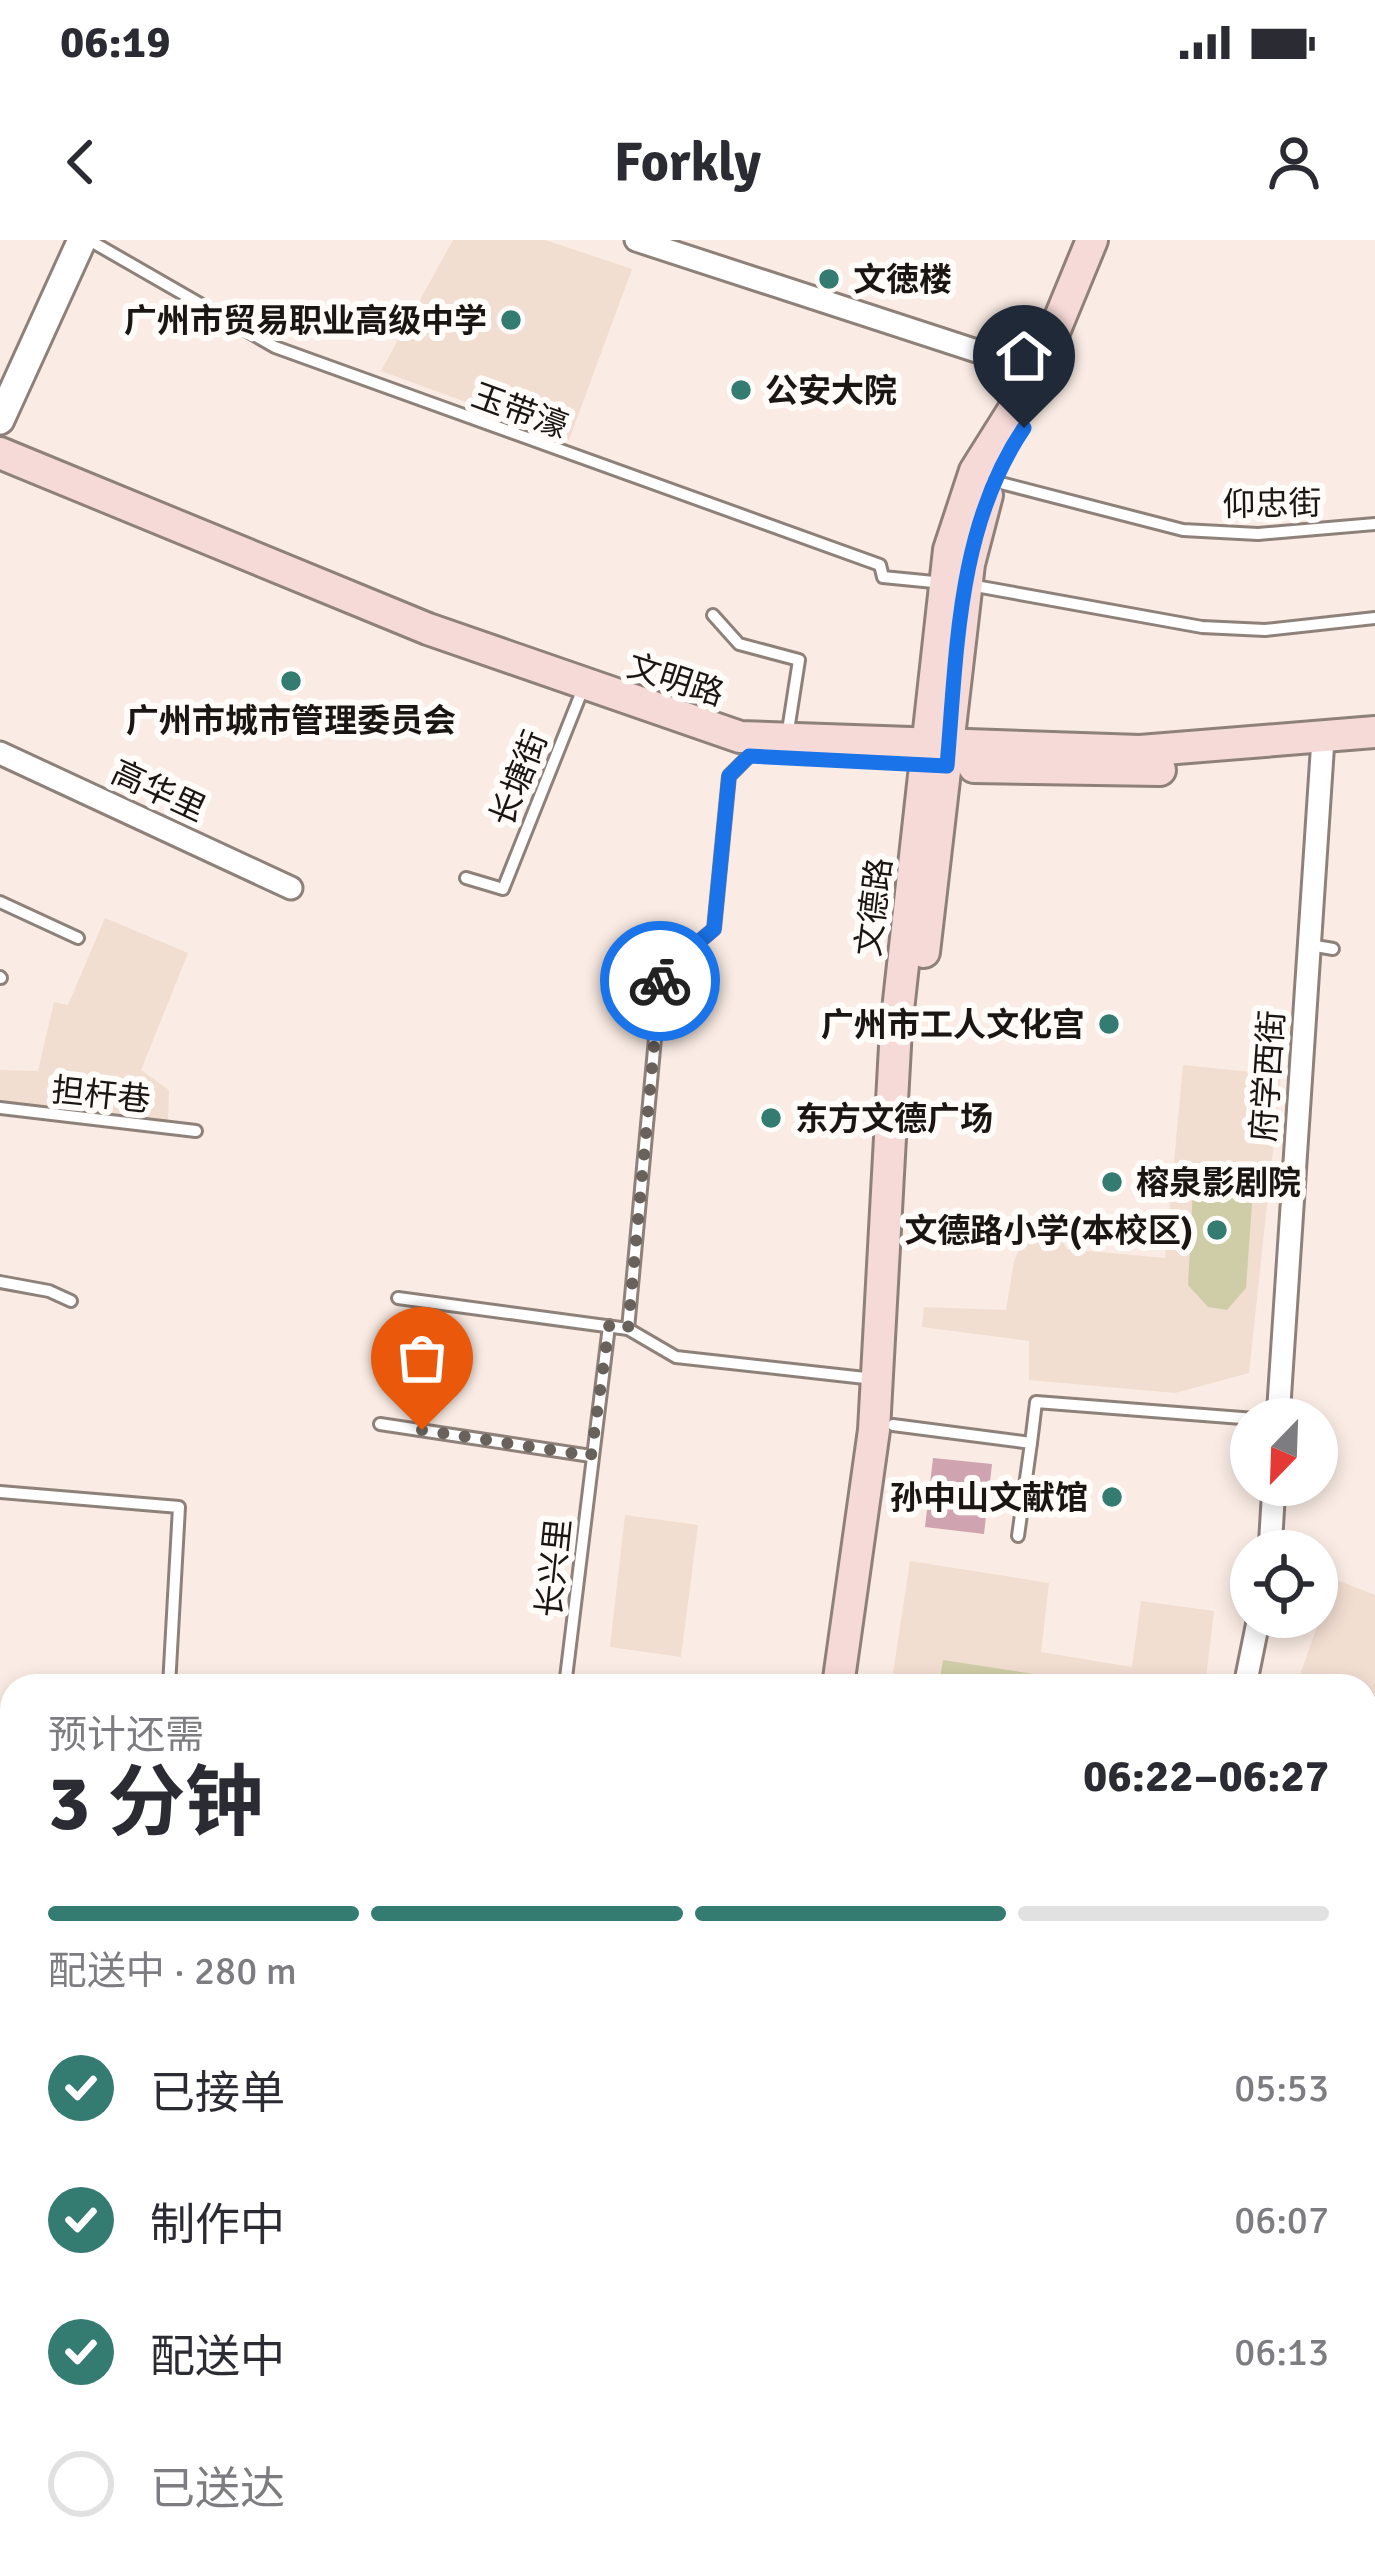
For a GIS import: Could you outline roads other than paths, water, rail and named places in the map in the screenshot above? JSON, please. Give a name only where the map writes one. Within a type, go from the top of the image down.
[{"type":"main road","name":"文德路","points":[[860,1674],[880,1561],[893,1425],[944,583],[954,528],[975,471],[1038,371],[1092,240]]},
{"type":"main road","name":"文德路","points":[[840,1674],[862,1544],[877,1379],[896,1028],[969,563],[993,481],[1058,376],[1112,240]]},
{"type":"main road","name":"文明路","points":[[0,453],[704,747],[749,756],[1322,748],[1375,752]]},
{"type":"main road","name":"文明路","points":[[0,473],[288,593],[581,694],[719,732],[937,755]]},
{"type":"main road","name":"文明路","points":[[1322,748],[1375,732]]},
{"type":"street","points":[[0,421],[86,240]]},
{"type":"street","points":[[636,240],[1038,371]]},
{"type":"street","name":"府学西街","points":[[1279,1398],[1322,748]]},
{"type":"street","name":"高华里","points":[[0,753],[291,888]]},
{"type":"street","points":[[1247,1674],[1254,1638]]},
{"type":"lane","name":"玉带濠","points":[[86,240],[275,347],[880,565],[883,578],[944,583]]},
{"type":"lane","name":"仰忠街","points":[[993,481],[1171,526],[1258,534],[1375,524]]},
{"type":"lane","points":[[981,587],[1115,616],[1202,627],[1265,630],[1375,618]]},
{"type":"lane","points":[[712,615],[739,644],[799,660],[787,741]]},
{"type":"lane","name":"长塘街","points":[[466,878],[503,889],[581,694]]},
{"type":"lane","points":[[628,1329],[661,974],[714,929],[729,776],[749,756]]},
{"type":"lane","points":[[0,902],[78,938]]},
{"type":"lane","points":[[1310,944],[1334,949]]},
{"type":"lane","name":"担杆巷","points":[[0,1108],[196,1132]]},
{"type":"lane","points":[[0,1282],[71,1301]]},
{"type":"lane","points":[[398,1298],[628,1329],[676,1357],[877,1379]]},
{"type":"lane","name":"长兴里","points":[[567,1674],[609,1326]]},
{"type":"lane","points":[[1018,1536],[1036,1402],[1230,1417]]},
{"type":"lane","points":[[380,1424],[591,1456]]},
{"type":"lane","points":[[893,1425],[1030,1444]]},
{"type":"lane","points":[[0,1492],[179,1507],[170,1674]]},
{"type":"place","name":"文徳楼","points":[[829,279]]},
{"type":"place","name":"广州市贸易职业高级中学","points":[[511,320]]},
{"type":"place","name":"公安大院","points":[[741,390]]},
{"type":"place","name":"广州市城市管理委员会","points":[[291,681]]},
{"type":"place","name":"广州市工人文化宫","points":[[1109,1024]]},
{"type":"place","name":"东方文德广场","points":[[771,1118]]},
{"type":"place","name":"榕泉影剧院","points":[[1112,1182]]},
{"type":"place","name":"文德路小学(本校区)","points":[[1217,1230]]},
{"type":"place","name":"孙中山文献馆","points":[[1112,1497]]}]
